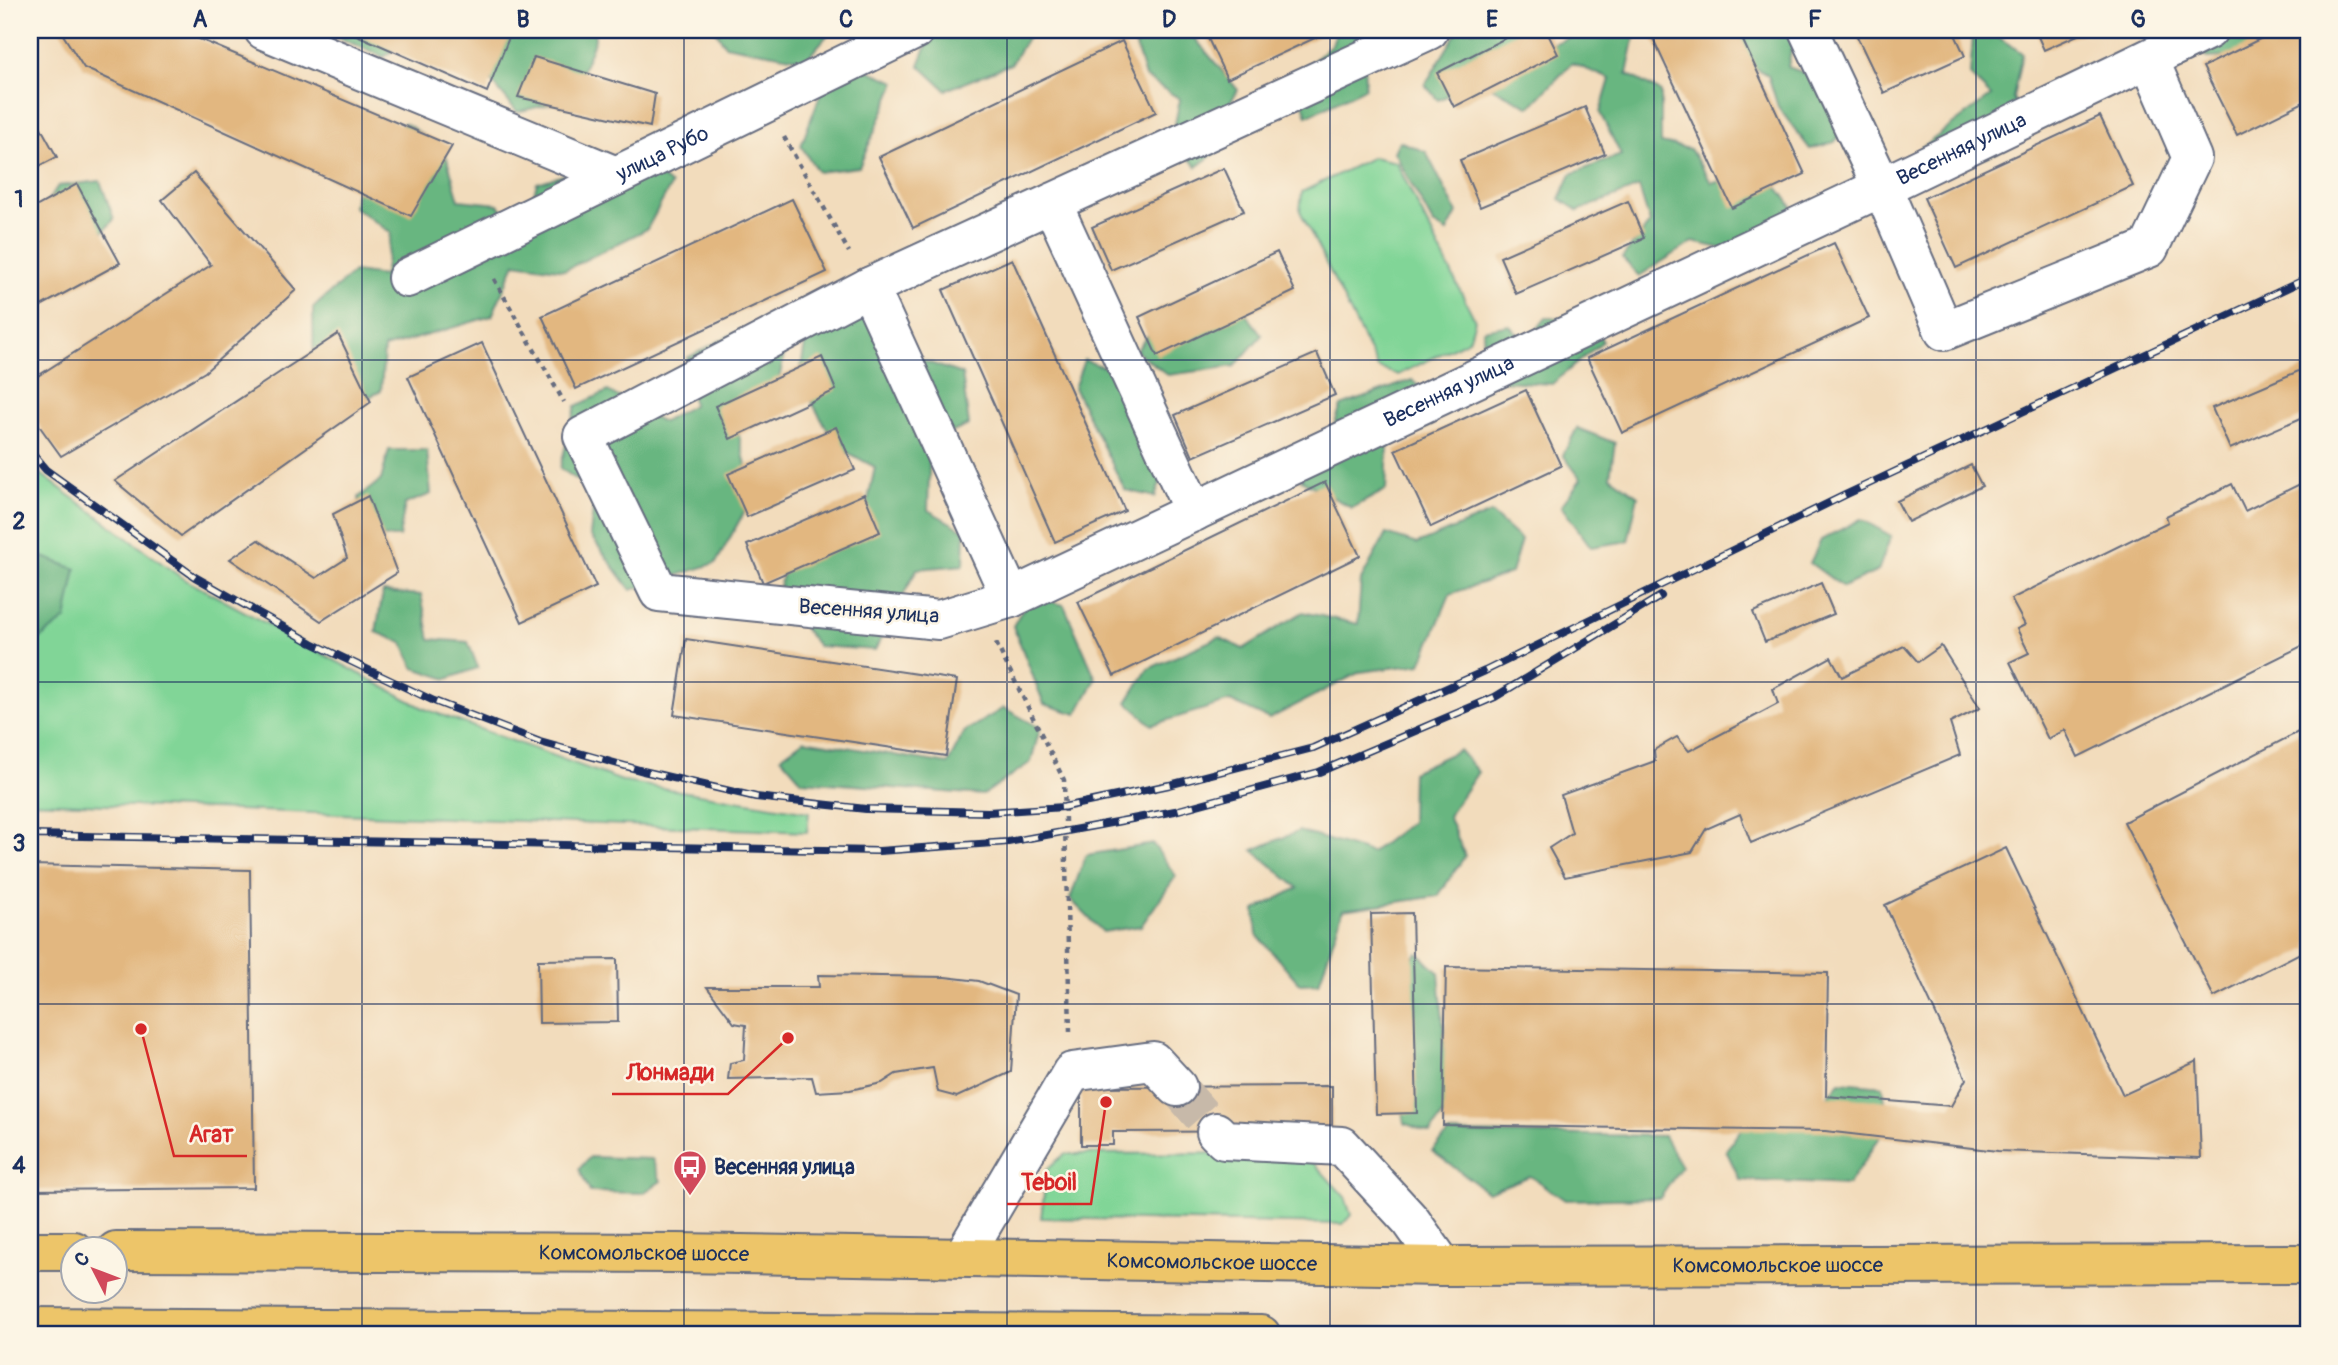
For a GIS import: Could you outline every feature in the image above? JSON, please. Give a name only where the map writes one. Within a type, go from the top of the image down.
[{"type":"main road","points":[[30,1251],[60,1251]]},
{"type":"main road","name":"Комсомольское шоссе","points":[[130,1251],[678,1252],[1443,1266],[2308,1264]]},
{"type":"main road","points":[[30,1327],[1261,1335]]},
{"type":"street","points":[[264,30],[616,176]]},
{"type":"street","name":"улица Рубо","points":[[407,278],[915,30]]},
{"type":"street","points":[[583,436],[869,287],[1429,30]]},
{"type":"street","points":[[1808,30],[1882,187],[1944,331],[2148,248],[2192,158],[2149,58]]},
{"type":"street","name":"Весенняя улица","points":[[583,436],[659,592],[939,620],[995,603],[1194,512],[2208,30]]},
{"type":"street","points":[[1052,203],[1194,512]]},
{"type":"street","points":[[869,287],[995,603]]},
{"type":"street","points":[[963,1257],[1072,1072],[1153,1061],[1177,1087]]},
{"type":"street","points":[[1216,1132],[1224,1140],[1342,1146],[1411,1221],[1443,1266]]},
{"type":"path","points":[[765,103],[869,287]]},
{"type":"path","points":[[475,244],[583,436]]},
{"type":"path","points":[[995,603],[1064,780],[1072,1072]]},
{"type":"green space","points":[[321,30],[419,30],[384,57]]},
{"type":"green space","points":[[472,30],[594,30],[595,39],[571,99],[517,112],[483,71]]},
{"type":"green space","points":[[715,30],[832,30],[806,60],[725,45]]},
{"type":"green space","points":[[933,30],[1032,30],[1011,64],[946,90],[919,65]]},
{"type":"green space","points":[[1131,30],[1188,30],[1238,90],[1225,111],[1239,133],[1197,167],[1172,139],[1180,99],[1145,77]]},
{"type":"green space","points":[[1337,30],[1409,30],[1364,54],[1365,88],[1307,116],[1295,77],[1332,44]]},
{"type":"green space","points":[[1458,30],[1515,30],[1540,49],[1575,35],[1575,30],[1636,30],[1627,74],[1661,92],[1661,143],[1690,149],[1711,182],[1771,177],[1796,212],[1766,258],[1693,242],[1639,276],[1622,258],[1650,223],[1639,187],[1578,211],[1560,199],[1571,174],[1621,155],[1600,113],[1610,79],[1572,63],[1530,107],[1480,81],[1438,100],[1425,85]]},
{"type":"green space","points":[[1723,30],[1788,30],[1793,41],[1788,67],[1827,81],[1848,119],[1835,142],[1810,149],[1778,107],[1768,75],[1736,57]]},
{"type":"green space","points":[[1966,30],[1987,30],[2022,53],[2013,98],[2028,124],[2008,148],[1947,171],[1920,149],[1991,96],[1970,75],[1973,37]]},
{"type":"green space","points":[[2191,30],[2283,30],[2265,55],[2207,58]]},
{"type":"green space","points":[[860,67],[896,82],[859,167],[818,172],[801,146],[823,87]]},
{"type":"green space","points":[[405,123],[444,148],[459,200],[498,204],[523,233],[537,183],[633,154],[671,185],[647,229],[565,270],[515,263],[492,316],[384,348],[381,391],[345,409],[314,379],[313,308],[354,272],[384,276],[391,233],[354,207],[361,152]]},
{"type":"green space","points":[[1399,141],[1426,152],[1457,213],[1447,232],[1433,224],[1394,152]]},
{"type":"green space","points":[[1373,157],[1396,162],[1475,320],[1469,340],[1398,375],[1378,368],[1300,211],[1302,192]]},
{"type":"green space","points":[[100,181],[114,219],[83,256],[35,219],[58,186]]},
{"type":"green space","points":[[1240,306],[1262,335],[1235,366],[1168,375],[1136,351],[1163,315]]},
{"type":"green space","points":[[858,309],[913,357],[962,374],[969,425],[930,442],[928,510],[965,531],[964,565],[917,569],[875,650],[818,646],[778,595],[787,546],[865,514],[875,467],[837,447],[799,379],[808,327],[834,329]]},
{"type":"green space","points":[[1546,318],[1596,318],[1602,342],[1552,384],[1502,381],[1484,353],[1483,330],[1509,325],[1526,343]]},
{"type":"green space","points":[[734,333],[784,355],[773,410],[738,431],[753,496],[716,563],[631,590],[590,535],[595,492],[560,468],[576,406],[608,391],[663,422],[693,405],[687,358]]},
{"type":"green space","points":[[1084,360],[1113,370],[1164,472],[1155,497],[1125,490],[1074,388]]},
{"type":"green space","points":[[1412,380],[1438,402],[1433,424],[1388,445],[1386,490],[1352,508],[1301,480],[1330,437],[1341,406]]},
{"type":"green space","points":[[1577,428],[1615,443],[1610,476],[1638,496],[1628,541],[1591,547],[1561,506],[1581,479],[1563,455]]},
{"type":"green space","points":[[389,450],[427,450],[431,494],[405,504],[399,537],[359,536],[359,497],[381,480]]},
{"type":"green space","points":[[30,466],[182,578],[425,709],[625,782],[809,812],[807,832],[30,802]]},
{"type":"green space","points":[[1491,513],[1521,540],[1511,573],[1450,594],[1421,664],[1360,672],[1269,719],[1230,701],[1152,725],[1127,702],[1148,669],[1219,637],[1243,649],[1303,612],[1358,624],[1361,580],[1386,534],[1417,544]]},
{"type":"green space","points":[[1861,519],[1891,536],[1878,571],[1843,587],[1810,563],[1821,540]]},
{"type":"green space","points":[[40,556],[76,569],[66,619],[30,646],[30,557]]},
{"type":"green space","points":[[383,592],[421,595],[430,639],[468,642],[478,668],[447,679],[414,668],[403,643],[376,632]]},
{"type":"green space","points":[[1030,596],[1064,605],[1096,679],[1077,714],[1044,704],[1013,626]]},
{"type":"green space","points":[[1004,708],[1040,728],[1031,762],[983,795],[802,781],[781,757],[804,740],[948,764],[964,732]]},
{"type":"green space","points":[[1459,750],[1478,772],[1448,816],[1465,856],[1438,896],[1343,910],[1319,983],[1300,984],[1257,935],[1255,910],[1298,888],[1253,850],[1299,831],[1371,853],[1411,822],[1412,772]]},
{"type":"green space","points":[[1153,844],[1176,876],[1141,926],[1103,932],[1070,899],[1086,855]]},
{"type":"green space","points":[[1418,953],[1439,973],[1450,1105],[1430,1133],[1404,1123],[1393,975]]},
{"type":"green space","points":[[1840,1082],[1883,1086],[1888,1125],[1848,1185],[1740,1180],[1726,1150],[1747,1121],[1812,1116]]},
{"type":"green space","points":[[1449,1133],[1664,1136],[1681,1167],[1660,1198],[1565,1200],[1530,1176],[1488,1192],[1432,1151]]},
{"type":"green space","points":[[1286,1153],[1313,1162],[1345,1197],[1351,1215],[1343,1224],[1041,1218],[1047,1169],[1065,1154]]},
{"type":"green space","points":[[590,1157],[652,1159],[661,1181],[643,1193],[590,1192],[579,1169]]},
{"type":"building","points":[[60,30],[178,30],[452,146],[411,216],[84,68]]},
{"type":"building","points":[[345,30],[512,30],[487,92]]},
{"type":"building","points":[[1204,30],[1332,30],[1227,79]]},
{"type":"building","points":[[1521,30],[1546,30],[1558,54],[1454,107],[1437,73]]},
{"type":"building","points":[[1649,30],[1738,30],[1805,174],[1732,208]]},
{"type":"building","points":[[1854,30],[1953,30],[1965,56],[1884,93]]},
{"type":"building","points":[[2035,30],[2089,30],[2044,50]]},
{"type":"building","points":[[2278,30],[2308,30],[2308,100],[2237,135],[2203,67]]},
{"type":"building","points":[[1122,41],[1156,112],[913,228],[879,157]]},
{"type":"building","points":[[534,57],[655,94],[650,127],[518,97]]},
{"type":"building","points":[[1585,107],[1605,154],[1480,207],[1460,160]]},
{"type":"building","points":[[30,108],[57,157],[30,171]]},
{"type":"building","points":[[2100,116],[2133,186],[1956,268],[1924,198]]},
{"type":"building","points":[[1224,168],[1244,211],[1111,270],[1092,227]]},
{"type":"building","points":[[194,173],[296,290],[205,372],[61,456],[30,413],[30,381],[211,265],[162,200]]},
{"type":"building","points":[[77,184],[120,263],[30,312],[30,210]]},
{"type":"building","points":[[792,199],[827,272],[576,389],[542,316]]},
{"type":"building","points":[[1628,201],[1644,238],[1516,294],[1500,257]]},
{"type":"building","points":[[1834,243],[1869,318],[1622,433],[1587,358]]},
{"type":"building","points":[[1277,252],[1295,291],[1157,356],[1139,317]]},
{"type":"building","points":[[1012,259],[1125,511],[1055,542],[943,290]]},
{"type":"building","points":[[338,334],[371,402],[181,536],[115,481]]},
{"type":"building","points":[[482,343],[596,587],[522,622],[408,377]]},
{"type":"building","points":[[1317,353],[1335,395],[1193,457],[1175,415]]},
{"type":"building","points":[[822,357],[836,390],[730,439],[715,406]]},
{"type":"building","points":[[2308,367],[2308,415],[2230,449],[2212,408]]},
{"type":"building","points":[[1526,390],[1561,466],[1431,527],[1395,450]]},
{"type":"building","points":[[836,427],[855,470],[747,517],[728,474]]},
{"type":"building","points":[[1971,465],[1982,486],[1908,522],[1897,501]]},
{"type":"building","points":[[2308,480],[2308,643],[2078,757],[2065,730],[2048,739],[2010,662],[2029,653],[2017,629],[2025,625],[2011,599],[2168,522],[2166,516],[2232,484],[2245,511]]},
{"type":"building","points":[[1325,482],[1360,556],[1114,676],[1078,602]]},
{"type":"building","points":[[864,494],[880,532],[763,583],[747,545]]},
{"type":"building","points":[[368,496],[397,573],[321,621],[230,559],[258,540],[316,578],[347,558],[333,514]]},
{"type":"building","points":[[1821,583],[1834,614],[1765,642],[1753,612]]},
{"type":"building","points":[[686,639],[957,680],[946,756],[674,715]]},
{"type":"building","points":[[1904,646],[1918,662],[1941,646],[1980,708],[1950,723],[1960,755],[1751,843],[1740,814],[1706,829],[1692,852],[1565,877],[1549,848],[1572,833],[1561,795],[1655,761],[1654,750],[1677,737],[1689,751],[1778,704],[1773,689],[1831,657],[1842,677]]},
{"type":"building","points":[[2308,727],[2308,949],[2214,997],[2124,822]]},
{"type":"building","points":[[2006,848],[2123,1095],[2197,1061],[2201,1158],[1998,1151],[1825,1131],[1443,1125],[1446,967],[1828,973],[1826,1096],[1951,1106],[1966,1079],[1885,905]]},
{"type":"building","points":[[30,865],[250,870],[254,1188],[30,1190]]},
{"type":"building","points":[[1412,913],[1417,1113],[1376,1114],[1371,914]]},
{"type":"building","points":[[617,959],[618,1022],[539,1023],[538,960]]},
{"type":"building","points":[[818,975],[945,977],[979,981],[1016,995],[1011,1072],[957,1097],[938,1092],[933,1068],[896,1074],[882,1083],[850,1090],[816,1092],[812,1077],[728,1079],[730,1063],[744,1060],[746,1025],[734,1023],[707,987],[819,987]]},
{"type":"building","points":[[1332,1086],[1332,1131],[1113,1132],[1113,1145],[1081,1145],[1081,1087]]},
{"type":"tunnel","points":[[1177,1087],[1216,1132]]},
{"type":"railway","points":[[30,451],[46,470],[195,577],[312,643],[434,701],[540,742],[643,771],[756,797],[866,809],[988,812],[1064,807],[1169,785],[1313,748],[1485,671],[1845,495],[2308,278]]},
{"type":"railway","points":[[30,835],[879,851],[1008,842],[1175,811],[1319,772],[1495,697],[1661,596]]},
{"type":"place","name":"Агат","points":[[141,1029]]},
{"type":"place","name":"Лонмади","points":[[788,1038]]},
{"type":"place","name":"Teboil","points":[[1106,1102]]},
{"type":"place","name":"Весенняя улица","points":[[690,1197]]}]
